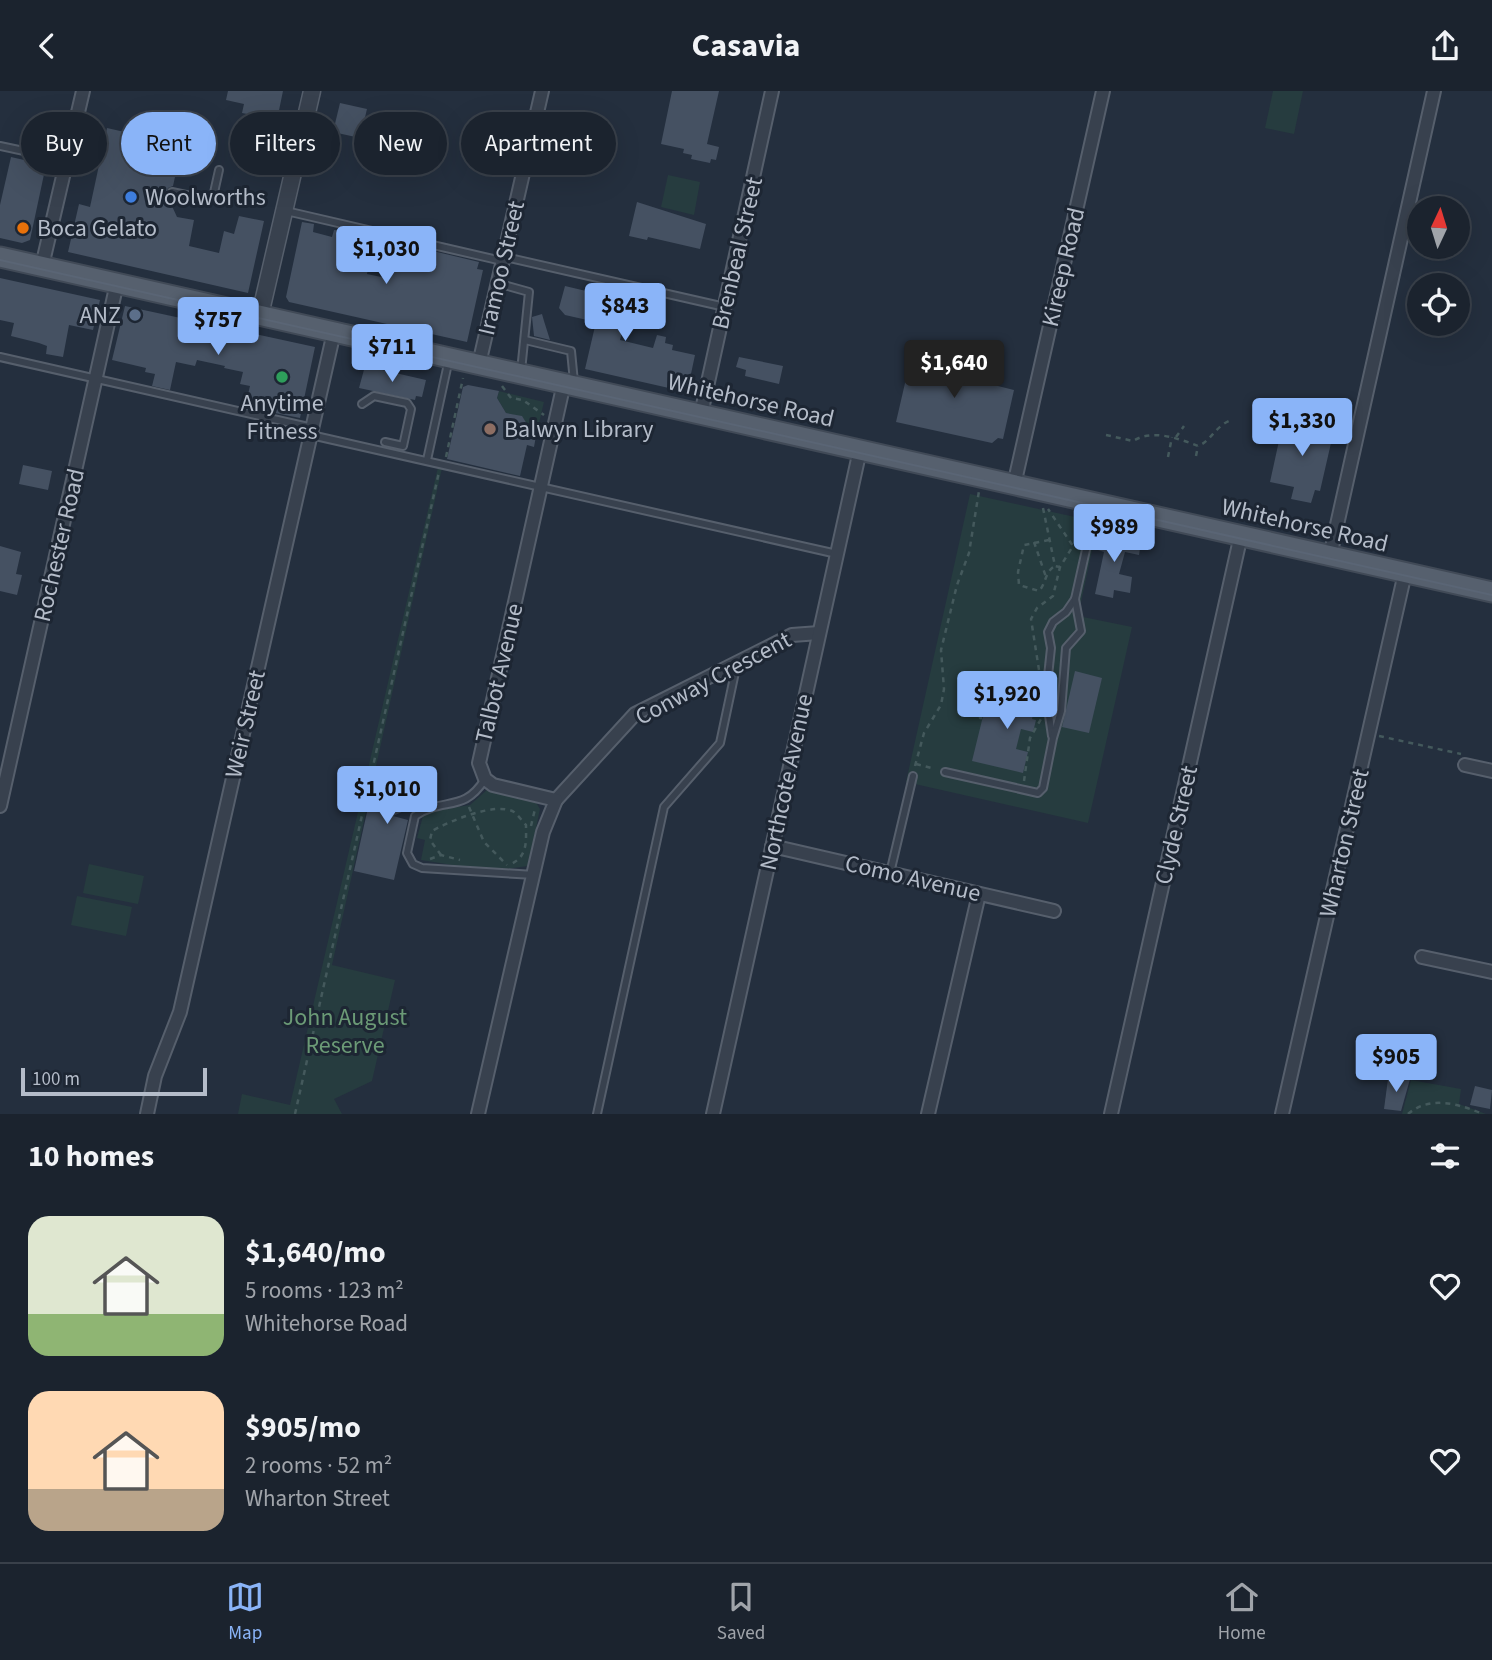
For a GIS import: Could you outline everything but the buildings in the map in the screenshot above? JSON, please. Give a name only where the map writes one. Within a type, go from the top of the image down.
[{"type":"main road","name":"Whitehorse Road","points":[[0,257],[1492,592]]},
{"type":"street","points":[[78,112],[83,91]]},
{"type":"street","points":[[260,315],[313,91]]},
{"type":"street","name":"Iramoo Street","points":[[479,364],[542,91]]},
{"type":"street","name":"Brenbeal Street","points":[[701,414],[772,91]]},
{"type":"street","name":"Kireep Road","points":[[1014,485],[1103,91]]},
{"type":"street","points":[[1330,555],[1434,91]]},
{"type":"street","points":[[42,266],[63,175]]},
{"type":"street","name":"Rochester Road","points":[[0,806],[117,283]]},
{"type":"street","name":"Weir Street","points":[[147,1114],[155,1076],[180,1012],[334,332]]},
{"type":"street","name":"Talbot Avenue","points":[[556,800],[493,785],[485,779],[479,763],[555,423],[569,384]]},
{"type":"street","name":"Northcote Avenue","points":[[713,1114],[860,450]]},
{"type":"street","name":"Clyde Street","points":[[1111,1114],[1241,535]]},
{"type":"street","name":"Wharton Street","points":[[1283,1114],[1405,573]]},
{"type":"street","name":"Conway Crescent","points":[[556,800],[635,714],[792,635],[802,632],[819,633]]},
{"type":"street","points":[[1465,765],[1492,771]]},
{"type":"street","points":[[478,1114],[527,875],[556,800]]},
{"type":"street","name":"Como Avenue","points":[[772,846],[1054,911]]},
{"type":"street","points":[[928,1114],[979,894]]},
{"type":"street","points":[[1422,957],[1492,972]]},
{"type":"lane","points":[[0,146],[21,150]]},
{"type":"lane","points":[[172,192],[205,199],[214,197],[219,170]]},
{"type":"lane","points":[[284,210],[725,307]]},
{"type":"lane","points":[[497,283],[529,292],[520,373]]},
{"type":"lane","points":[[525,340],[571,351],[569,384]]},
{"type":"lane","points":[[0,357],[541,488],[837,554]]},
{"type":"lane","points":[[427,460],[449,358]]},
{"type":"lane","points":[[362,404],[374,396],[407,403],[411,409],[403,446],[385,442]]},
{"type":"lane","points":[[1053,737],[1046,695],[1051,648],[1048,632],[1053,622],[1066,613],[1075,599],[1097,503]]},
{"type":"lane","points":[[946,772],[1038,793],[1043,788],[1061,711],[1066,648],[1081,631],[1075,599]]},
{"type":"lane","points":[[597,1114],[664,807],[720,743],[737,663]]},
{"type":"lane","points":[[890,873],[912,776]]},
{"type":"lane","points":[[485,779],[467,801],[428,808],[415,816],[407,853],[413,864],[422,868],[527,875]]},
{"type":"path","points":[[295,1114],[440,464],[446,457],[463,378],[465,386]]},
{"type":"path","points":[[502,386],[511,398],[523,400],[555,423]]},
{"type":"path","points":[[1106,435],[1133,441],[1142,435],[1174,437],[1198,446],[1206,443],[1213,432],[1229,421]]},
{"type":"path","points":[[1168,457],[1174,437],[1184,426]]},
{"type":"path","points":[[1196,456],[1198,446]]},
{"type":"path","points":[[912,776],[924,733],[942,705],[944,689],[941,650],[957,585],[969,553],[980,489],[986,478]]},
{"type":"path","points":[[1043,508],[1055,566]]},
{"type":"path","points":[[982,718],[981,700],[995,687],[1010,676],[1039,673],[1031,619],[1037,608],[1054,596],[1060,567],[1073,546],[1048,509]]},
{"type":"path","points":[[1049,540],[1024,545],[1018,572],[1019,585],[1039,591],[1051,567],[1060,567]]},
{"type":"path","points":[[1034,543],[1038,547],[1046,577]]},
{"type":"path","points":[[1022,789],[1030,738],[1037,722],[1043,716]]},
{"type":"path","points":[[1369,734],[1462,755],[1465,765]]},
{"type":"path","points":[[916,764],[946,772]]},
{"type":"path","points":[[467,801],[484,842],[500,859],[527,875]]},
{"type":"path","points":[[441,855],[430,840],[432,831],[489,810],[506,809],[514,812],[526,825],[526,848]]},
{"type":"path","points":[[1408,1114],[1423,1103],[1434,1102],[1483,1114]]},
{"type":"green space","points":[[1273,91],[1303,91],[1294,134],[1265,128]]},
{"type":"green space","points":[[668,175],[700,182],[694,215],[661,207]]},
{"type":"green space","points":[[499,391],[544,402],[536,436],[525,434],[527,424],[522,417],[506,413],[497,398]]},
{"type":"green space","name":"John August Reserve","points":[[438,467],[442,468],[332,965],[395,980],[372,1081],[334,1099],[342,1114],[238,1114],[242,1094],[290,1105]]},
{"type":"green space","points":[[970,494],[1098,522],[1078,616],[1132,627],[1088,823],[906,782]]},
{"type":"green space","points":[[488,789],[535,801],[540,809],[528,866],[490,871],[421,860],[425,840],[417,838],[423,816],[432,811],[470,805]]},
{"type":"green space","points":[[89,864],[144,876],[138,904],[83,893]]},
{"type":"green space","points":[[77,896],[132,907],[126,936],[71,925]]},
{"type":"green space","points":[[1411,1080],[1461,1089],[1459,1104],[1486,1114],[1402,1114]]},
{"type":"tram line","points":[[0,260],[1492,595]]},
{"type":"place","name":"Woolworths","points":[[131,197]]},
{"type":"place","name":"Boca Gelato","points":[[23,228]]},
{"type":"place","name":"ANZ","points":[[135,315]]},
{"type":"place","name":"Anytime Fitness","points":[[282,377]]},
{"type":"place","name":"Balwyn Library","points":[[490,429]]}]
